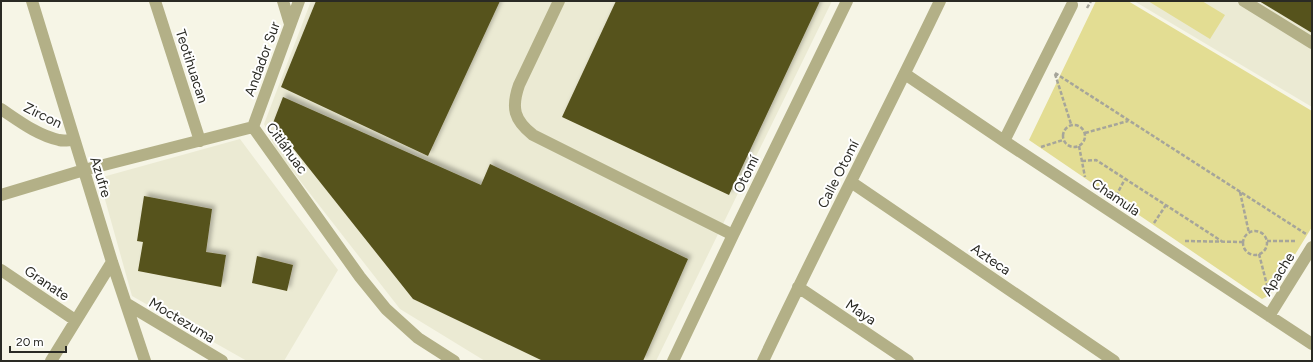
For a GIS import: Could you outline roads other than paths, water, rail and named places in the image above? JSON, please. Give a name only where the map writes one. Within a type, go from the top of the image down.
[{"type":"street","name":"Azufre","points":[[32,1],[112,262],[145,361]]},
{"type":"street","name":"Teotihuacan","points":[[155,1],[200,141]]},
{"type":"street","points":[[283,1],[290,24]]},
{"type":"street","name":"Andador Sur","points":[[253,127],[299,1]]},
{"type":"street","points":[[559,1],[519,85],[514,99],[518,119],[524,128],[533,135],[733,235]]},
{"type":"street","name":"Otomí","points":[[673,361],[847,1]]},
{"type":"street","name":"Calle Otomí","points":[[763,361],[798,287],[940,1]]},
{"type":"street","points":[[1244,1],[1312,43]]},
{"type":"street","points":[[1004,141],[1072,5]]},
{"type":"street","name":"Chamula","points":[[905,74],[1312,344]]},
{"type":"street","name":"Zircon","points":[[1,109],[33,130],[49,137],[60,140],[74,140]]},
{"type":"street","name":"Citláhuac","points":[[1,195],[84,170],[253,127],[360,277],[386,309],[418,338],[454,361]]},
{"type":"street","name":"Azteca","points":[[851,182],[1114,361]]},
{"type":"street","name":"Apache","points":[[1268,316],[1307,244]]},
{"type":"street","points":[[51,361],[112,262]]},
{"type":"street","name":"Granate","points":[[1,270],[75,320]]},
{"type":"street","name":"Maya","points":[[798,287],[908,361]]},
{"type":"street","name":"Moctezuma","points":[[127,304],[222,361]]}]
